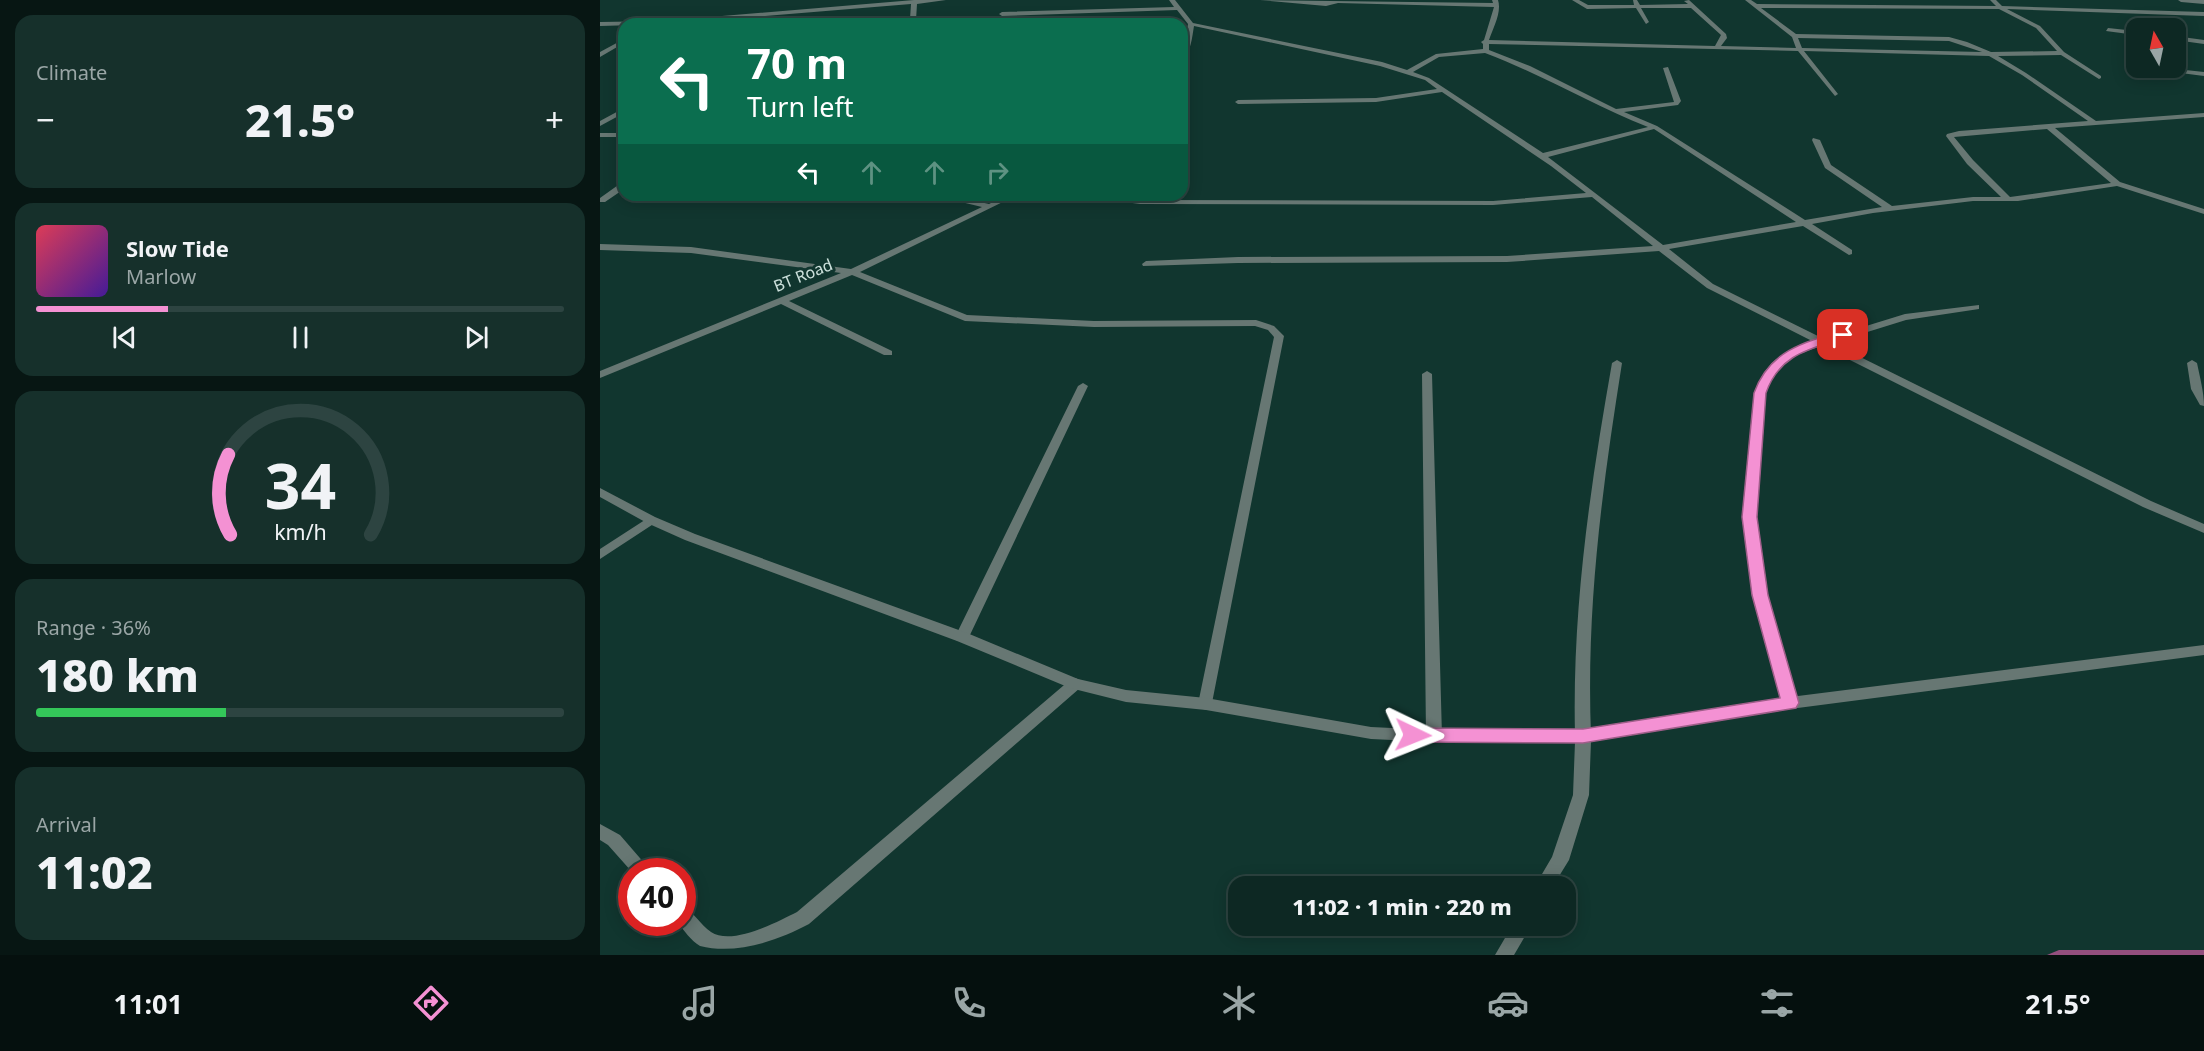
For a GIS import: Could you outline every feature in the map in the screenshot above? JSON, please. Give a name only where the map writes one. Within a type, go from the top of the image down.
[{"type":"street","points":[[714,18],[943,0]]},
{"type":"street","points":[[1172,0],[1186,18]]},
{"type":"street","points":[[1263,0],[1326,4],[1341,1],[1496,2],[1484,42],[1486,51]]},
{"type":"street","points":[[1575,0],[1587,7],[1691,6]]},
{"type":"street","points":[[1634,0],[1646,22]]},
{"type":"street","points":[[1686,0],[1724,35],[1717,47]]},
{"type":"street","points":[[1748,0],[1795,36],[1949,39],[1965,42],[1991,54],[2096,124]]},
{"type":"street","points":[[1839,0],[1846,6]]},
{"type":"street","points":[[1993,0],[2002,9],[2038,27],[2062,53],[2099,77]]},
{"type":"street","points":[[2181,0],[2204,2]]},
{"type":"street","points":[[913,18],[914,2]]},
{"type":"street","points":[[1756,6],[2040,8],[2204,14]]},
{"type":"street","points":[[1002,14],[1179,8]]},
{"type":"street","points":[[1188,20],[1191,24],[1382,64],[1427,79],[1541,156],[1710,286],[2147,504],[2204,529]]},
{"type":"street","points":[[600,24],[618,24]]},
{"type":"street","points":[[1188,46],[1191,24]]},
{"type":"street","points":[[2108,30],[2126,32]]},
{"type":"street","points":[[1795,36],[1799,50],[1835,94]]},
{"type":"street","points":[[2186,40],[2204,42]]},
{"type":"street","points":[[1484,42],[1991,54],[2062,53]]},
{"type":"street","points":[[600,55],[618,44]]},
{"type":"street","points":[[1407,72],[1438,55],[1486,51],[1528,67],[1614,111],[1656,127],[1849,252]]},
{"type":"street","points":[[1614,111],[1676,104],[1678,101],[1666,68]]},
{"type":"street","points":[[2186,72],[2204,74]]},
{"type":"street","points":[[1238,102],[1376,100],[1443,90]]},
{"type":"street","points":[[600,124],[618,114]]},
{"type":"street","points":[[2008,199],[1970,162],[1950,136],[1959,133],[2204,115]]},
{"type":"street","points":[[1541,156],[1656,127]]},
{"type":"street","points":[[2049,128],[2117,184],[2204,212]]},
{"type":"street","points":[[600,135],[618,135]]},
{"type":"street","points":[[1816,140],[1828,166],[1890,208]]},
{"type":"street","points":[[1146,264],[1239,260],[1507,258],[1661,248],[1890,208],[1973,199],[2008,199],[2117,184]]},
{"type":"street","points":[[602,200],[618,189]]},
{"type":"street","points":[[1133,201],[1493,202],[1593,195]]},
{"type":"street","points":[[965,201],[989,206]]},
{"type":"street","name":"BT Road","points":[[600,375],[852,272],[1000,201]]},
{"type":"street","points":[[600,247],[691,250],[852,272],[965,318],[1094,324],[1256,323],[1271,328],[1279,336],[1206,704]]},
{"type":"street","points":[[780,300],[888,353]]},
{"type":"street","points":[[1790,703],[1760,595],[1749,517],[1760,393],[1766,376],[1780,361],[1794,351],[1822,341],[1905,317],[1976,306]]},
{"type":"street","points":[[1550,876],[1560,860],[1581,795],[1583,736],[1580,687],[1591,520],[1617,363]]},
{"type":"street","points":[[2192,363],[2196,389],[2204,403]]},
{"type":"street","points":[[1427,374],[1434,736]]},
{"type":"street","points":[[962,637],[1083,386]]},
{"type":"street","points":[[600,492],[651,520],[690,537],[962,637],[1075,684],[1126,696],[1206,704],[1371,733],[1434,736],[1583,736],[1790,703],[2204,650]]},
{"type":"street","points":[[600,555],[651,520]]},
{"type":"street","points":[[696,930],[706,940],[732,946],[764,939],[803,918],[1075,684]]},
{"type":"street","points":[[600,831],[614,840],[630,858]]},
{"type":"street","points":[[1504,955],[1516,936]]},
{"type":"shaded area","points":[[2059,950],[2204,950],[2204,955],[2047,955]]},
{"type":"route","points":[[1413,735],[1583,736],[1790,703],[1760,595],[1749,517],[1760,393],[1766,376],[1780,361],[1794,351],[1843,335]]}]
